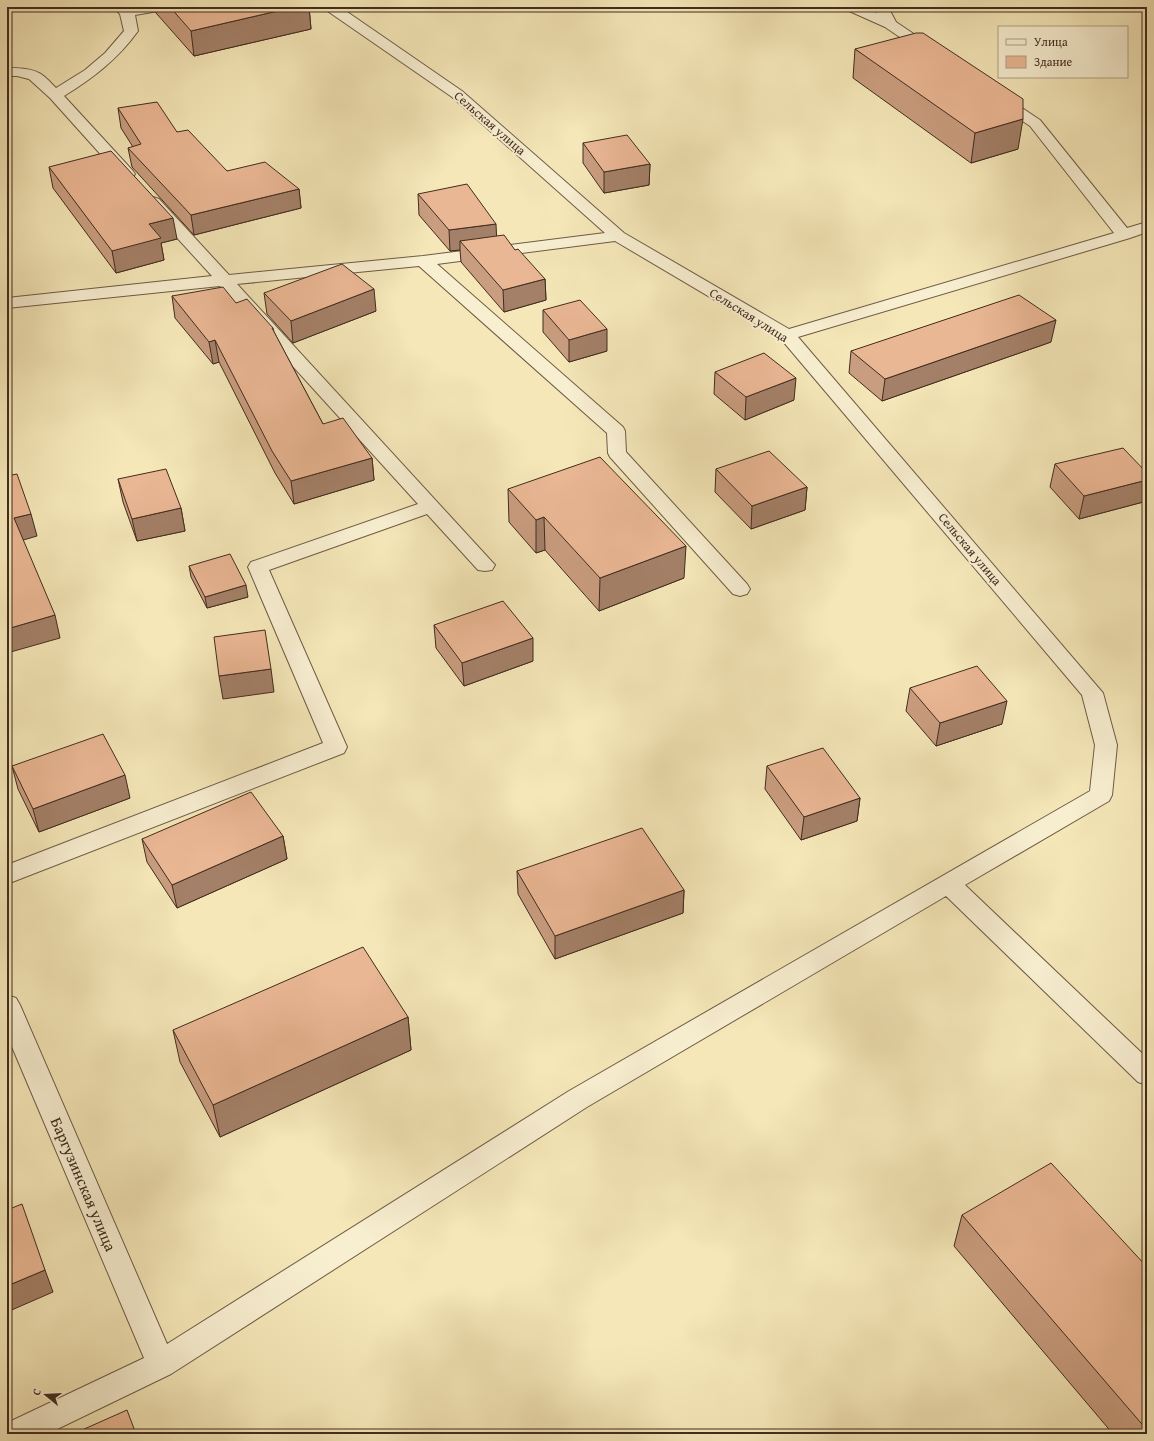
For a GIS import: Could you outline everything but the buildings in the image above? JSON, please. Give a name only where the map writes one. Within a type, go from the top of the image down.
[{"type":"street","points":[[54,95],[90,73],[110,56],[130,31],[124,10],[159,7]]},
{"type":"street","name":"Сельская улица","points":[[331,7],[457,94],[618,236],[787,335],[1092,693],[1106,745],[1100,795],[948,884]]},
{"type":"street","points":[[852,7],[890,24],[943,60]]},
{"type":"street","points":[[881,7],[890,24]]},
{"type":"street","points":[[7,72],[17,72],[34,76],[54,95],[485,565]]},
{"type":"street","points":[[989,92],[1035,123],[1124,235]]},
{"type":"street","points":[[787,335],[1147,227]]},
{"type":"street","points":[[7,303],[423,261],[618,236]]},
{"type":"street","points":[[423,261],[616,431],[617,453],[740,589]]},
{"type":"street","points":[[7,875],[336,748],[258,567],[431,506]]},
{"type":"street","points":[[15,1434],[161,1364],[578,1099],[948,884],[1147,1074]]},
{"type":"street","name":"Баргузинская улица","points":[[7,1005],[161,1364]]}]
